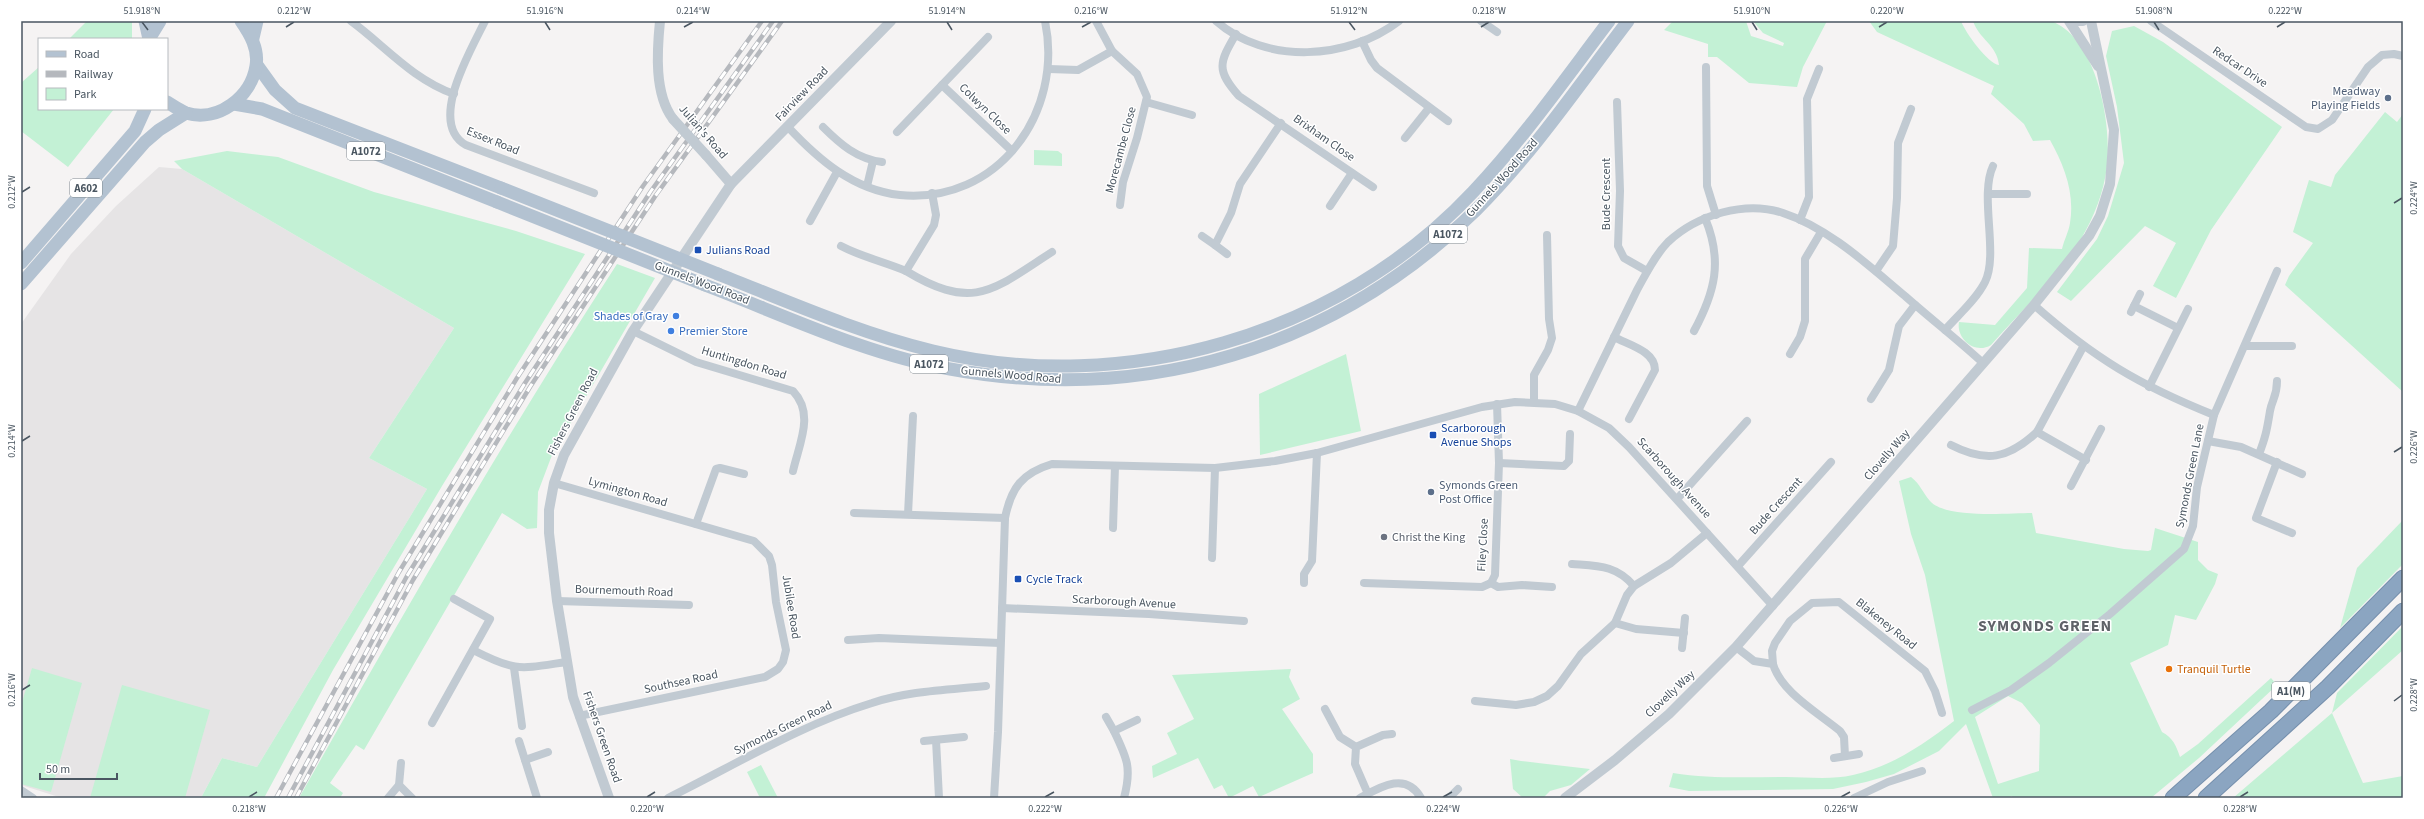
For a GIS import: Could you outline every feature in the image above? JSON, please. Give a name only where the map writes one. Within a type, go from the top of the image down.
[{"type":"highway","name":"A1(M)","points":[[2172,798],[2271,711],[2403,578]]},
{"type":"highway","name":"A1(M)","points":[[2206,798],[2328,687],[2403,611]]},
{"type":"main road","points":[[146,21],[149,38]]},
{"type":"main road","points":[[150,38],[160,21]]},
{"type":"main road","points":[[241,21],[253,38]]},
{"type":"main road","points":[[168,103],[186,113],[204,115],[220,112],[234,104],[250,87],[257,65],[253,38],[257,21]]},
{"type":"main road","name":"Gunnels Wood Road","points":[[257,65],[275,90],[295,108],[880,336],[934,352],[1033,367],[1064,368],[1127,363],[1174,356],[1211,346],[1258,332],[1338,296],[1367,280],[1430,233],[1472,194],[1507,154],[1609,21]]},
{"type":"main road","name":"Gunnels Wood Road","points":[[234,104],[262,109],[705,285],[852,341],[949,369],[1050,380],[1121,377],[1165,373],[1204,364],[1304,329],[1349,306],[1413,264],[1476,209],[1522,160],[1628,21]]},
{"type":"main road","name":"A602","points":[[21,263],[136,131],[145,110]]},
{"type":"main road","name":"A602","points":[[21,284],[145,142],[159,130],[186,113]]},
{"type":"street","points":[[351,21],[413,72],[437,88],[454,94]]},
{"type":"street","name":"Essex Road","points":[[485,21],[457,82],[454,94],[450,115],[451,130],[456,139],[466,145],[594,193]]},
{"type":"street","name":"Julian's Road","points":[[660,21],[659,60],[664,101],[673,119],[731,184]]},
{"type":"street","name":"Fairview Road","points":[[731,184],[891,21]]},
{"type":"street","points":[[788,127],[837,172],[867,186],[900,195],[932,193],[951,189],[984,175],[1012,151],[1033,122],[1046,90],[1049,69],[1050,48],[1045,21]]},
{"type":"street","name":"Morecambe Close","points":[[1096,21],[1112,51],[1140,78],[1145,88],[1146,102],[1123,182],[1120,205]]},
{"type":"street","points":[[1216,21],[1236,34],[1261,46],[1286,52],[1317,51],[1343,47],[1362,41],[1399,21]]},
{"type":"street","points":[[1481,21],[1497,32]]},
{"type":"street","name":"Clovelly Way","points":[[2071,21],[2082,21]]},
{"type":"street","name":"Clovelly Way","points":[[2071,21],[2099,68]]},
{"type":"street","name":"Clovelly Way","points":[[1565,798],[1615,760],[1669,714],[1736,647],[2077,254],[2100,216],[2110,184],[2114,130],[2110,104],[2099,68],[2091,21]]},
{"type":"street","name":"Redcar Drive","points":[[2151,21],[2306,127],[2318,129],[2332,120],[2368,66],[2382,55],[2394,54],[2403,56]]},
{"type":"street","name":"Brixham Close","points":[[1236,34],[1226,50],[1222,66],[1224,80],[1239,96],[1373,187]]},
{"type":"street","name":"Colwyn Close","points":[[897,132],[988,37]]},
{"type":"street","points":[[1362,41],[1371,60],[1377,68],[1448,121]]},
{"type":"street","points":[[1049,69],[1078,70],[1112,51]]},
{"type":"street","points":[[1706,67],[1707,186],[1716,215]]},
{"type":"street","points":[[1800,220],[1809,197],[1807,99],[1819,69]]},
{"type":"street","name":"Colwyn Close","points":[[942,85],[1012,151]]},
{"type":"street","name":"Morecambe Close","points":[[1146,102],[1192,115]]},
{"type":"street","name":"Bude Crescent","points":[[1617,102],[1620,191],[1618,246],[1624,258],[1647,271]]},
{"type":"street","points":[[1405,138],[1429,108]]},
{"type":"street","points":[[1876,271],[1889,254],[1894,241],[1898,143],[1911,109]]},
{"type":"street","name":"Brixham Close","points":[[1215,245],[1231,213],[1240,184],[1281,124]]},
{"type":"street","points":[[823,127],[845,148],[873,161],[882,162]]},
{"type":"street","points":[[867,186],[873,161]]},
{"type":"street","points":[[1945,330],[1986,281],[1988,272],[1988,182],[1993,166]]},
{"type":"street","points":[[810,221],[837,172]]},
{"type":"street","name":"Brixham Close","points":[[1330,206],[1352,173]]},
{"type":"street","name":"Fishers Green Road","points":[[609,798],[579,716],[566,662],[548,533],[549,510],[554,483],[574,433],[633,331],[731,184]]},
{"type":"street","points":[[906,272],[934,225],[936,215],[932,193]]},
{"type":"street","points":[[1989,194],[2027,194]]},
{"type":"street","points":[[1578,411],[1647,271],[1668,243],[1683,230],[1705,218],[1742,209],[1782,213],[1800,220],[1851,251],[1983,363]]},
{"type":"street","points":[[1694,331],[1714,286],[1713,243],[1705,218]]},
{"type":"street","points":[[1790,354],[1800,337],[1805,321],[1805,259],[1821,232]]},
{"type":"street","points":[[1534,401],[1534,376],[1548,350],[1552,338],[1549,319],[1547,235]]},
{"type":"street","points":[[1202,236],[1227,254]]},
{"type":"street","points":[[841,246],[861,256],[886,263],[944,291],[977,292],[998,287],[1052,252]]},
{"type":"street","name":"Symonds Green Lane","points":[[1972,710],[2011,690],[2049,664],[2128,599],[2184,549],[2193,526],[2197,487],[2214,415],[2277,271]]},
{"type":"street","points":[[2140,294],[2133,309],[2178,328]]},
{"type":"street","points":[[1871,399],[1889,370],[1899,326],[1915,305]]},
{"type":"street","points":[[2034,305],[2083,347],[2124,374],[2149,387],[2214,415]]},
{"type":"street","points":[[2149,387],[2188,309]]},
{"type":"street","name":"Huntingdon Road","points":[[633,331],[696,362],[793,391],[801,400],[805,410],[805,422],[793,471]]},
{"type":"street","points":[[1614,337],[1650,355],[1655,363],[1655,370],[1629,419]]},
{"type":"street","points":[[2245,346],[2292,346]]},
{"type":"street","points":[[1951,445],[1978,456],[1990,456],[2017,448],[2037,432],[2083,347]]},
{"type":"street","points":[[2259,454],[2268,431],[2270,410],[2276,396],[2277,381]]},
{"type":"street","name":"Scarborough Avenue","points":[[994,798],[1005,518],[1009,499],[1017,485],[1028,474],[1042,467],[1065,463],[1115,466],[1215,468],[1275,462],[1317,453],[1497,404],[1534,401],[1555,404],[1578,411],[1609,428],[1678,498],[1706,533],[1738,566],[1773,606]]},
{"type":"street","name":"Filey Close","points":[[1364,583],[1482,587],[1491,583],[1495,575],[1499,463],[1497,404]]},
{"type":"street","points":[[908,514],[914,416]]},
{"type":"street","points":[[1678,498],[1747,421]]},
{"type":"street","points":[[2071,486],[2101,429]]},
{"type":"street","points":[[2037,432],[2086,460]]},
{"type":"street","points":[[1499,463],[1564,466],[1569,461],[1570,434]]},
{"type":"street","points":[[2208,441],[2241,447],[2302,474]]},
{"type":"street","points":[[1304,583],[1304,574],[1312,561],[1317,453]]},
{"type":"street","name":"Bude Crescent","points":[[1738,566],[1831,462]]},
{"type":"street","points":[[2277,462],[2256,518],[2292,533]]},
{"type":"street","points":[[1113,528],[1115,466]]},
{"type":"street","points":[[696,524],[716,469],[720,468],[744,474]]},
{"type":"street","points":[[1212,558],[1215,468]]},
{"type":"street","name":"Lymington Road","points":[[554,483],[754,541],[769,556]]},
{"type":"street","points":[[854,513],[1005,518]]},
{"type":"street","points":[[1475,701],[1516,705],[1534,702],[1547,696],[1558,686],[1581,654],[1615,623],[1626,595],[1634,586],[1671,563],[1706,533]]},
{"type":"street","name":"Jubilee Road","points":[[769,556],[786,650],[783,662]]},
{"type":"street","points":[[1572,564],[1614,569],[1624,575],[1634,586]]},
{"type":"street","points":[[1491,583],[1498,587],[1522,585],[1552,587]]},
{"type":"street","points":[[432,723],[490,619],[454,598]]},
{"type":"street","name":"Bournemouth Road","points":[[557,601],[690,605]]},
{"type":"street","name":"Blakeney Road","points":[[1845,756],[1844,737],[1840,731],[1787,690],[1779,680],[1773,664],[1772,651],[1775,643],[1790,621],[1812,603],[1839,602],[1925,671],[1935,691],[1942,713]]},
{"type":"street","name":"Scarborough Avenue","points":[[1002,608],[1244,621]]},
{"type":"street","points":[[1682,648],[1685,618]]},
{"type":"street","points":[[1615,623],[1636,629],[1684,633]]},
{"type":"street","points":[[848,640],[879,638],[1000,643]]},
{"type":"street","points":[[1736,647],[1754,661],[1773,664]]},
{"type":"street","points":[[473,650],[502,665],[514,668],[566,662]]},
{"type":"street","name":"Southsea Road","points":[[579,716],[765,677],[778,669],[783,662]]},
{"type":"street","points":[[514,668],[522,726]]},
{"type":"street","name":"Symonds Green Road","points":[[668,798],[809,727],[872,703],[902,695],[986,686]]},
{"type":"street","points":[[1325,709],[1340,737],[1356,747]]},
{"type":"street","points":[[1106,717],[1128,762],[1129,772],[1124,798]]},
{"type":"street","points":[[1114,731],[1137,720]]},
{"type":"street","points":[[1356,747],[1383,735],[1392,734]]},
{"type":"street","points":[[924,741],[964,737]]},
{"type":"street","points":[[936,740],[939,798]]},
{"type":"street","points":[[519,741],[537,798]]},
{"type":"street","points":[[1356,747],[1355,764],[1368,794]]},
{"type":"street","points":[[525,760],[548,752]]},
{"type":"street","points":[[1834,758],[1859,754]]},
{"type":"street","points":[[388,798],[399,785],[401,763]]},
{"type":"street","points":[[1854,798],[1888,782],[1922,770]]},
{"type":"street","points":[[1360,798],[1391,782],[1410,785],[1417,791],[1421,798]]},
{"type":"street","points":[[399,785],[412,798]]},
{"type":"street","points":[[1450,798],[1458,789]]},
{"type":"street","points":[[21,790],[33,798]]},
{"type":"shaded area","points":[[159,167],[182,169],[454,328],[369,458],[427,489],[257,767],[222,758],[201,798],[62,798],[21,785],[21,324],[71,254],[116,206]]},
{"type":"green space","points":[[87,21],[132,21],[132,38],[70,38]]},
{"type":"green space","points":[[1673,21],[1746,21],[1751,36],[1783,46],[1784,43],[1763,33],[1753,21],[1827,21],[1803,67],[1797,87],[1749,83],[1717,57],[1708,57],[1708,44],[1664,30]]},
{"type":"green space","points":[[1869,21],[1961,21],[1983,54],[1999,65],[1995,52],[1979,33],[1973,21],[2051,21],[2067,30],[2080,45],[2090,63],[2098,84],[2104,106],[2108,148],[2106,176],[2094,213],[2081,239],[2061,267],[1991,345],[1985,348],[1973,347],[1968,344],[1960,334],[1959,322],[1995,325],[2027,288],[2029,248],[2062,249],[2069,226],[2071,212],[2070,190],[2064,169],[2050,140],[2033,141],[2024,124],[1991,94],[1994,86],[1877,32]]},
{"type":"green space","points":[[2134,26],[2163,42],[2282,127],[2211,230],[2176,298],[2153,286],[2176,243],[2145,226],[2071,301],[2057,292],[2097,239],[2108,216],[2124,163],[2117,107],[2106,56],[2112,31]]},
{"type":"green space","points":[[38,68],[38,110],[113,110],[68,167],[21,131],[21,83]]},
{"type":"green space","points":[[2385,112],[2397,122],[2403,114],[2403,392],[2285,285],[2289,276],[2313,243],[2293,232],[2309,180],[2331,187],[2335,175]]},
{"type":"green space","points":[[1034,150],[1058,151],[1062,154],[1062,166],[1034,165]]},
{"type":"green space","points":[[227,151],[278,157],[374,192],[516,231],[585,254],[442,486],[333,670],[264,798],[201,798],[222,758],[257,767],[427,489],[369,458],[454,328],[182,169],[174,161]]},
{"type":"green space","points":[[617,264],[655,278],[552,455],[538,492],[537,528],[527,529],[502,513],[364,750],[356,745],[330,783],[343,793],[340,798],[299,798],[454,528],[534,395]]},
{"type":"green space","points":[[1346,354],[1361,431],[1260,455],[1259,394]]},
{"type":"green space","points":[[1911,477],[1930,501],[1938,507],[1949,510],[1978,514],[2032,513],[2036,533],[2124,549],[2148,551],[2151,550],[2155,528],[2198,542],[2198,560],[2208,570],[2218,574],[2215,584],[2196,620],[2175,615],[2168,645],[2130,663],[2162,732],[2174,742],[2180,757],[2198,744],[2271,678],[2277,685],[2199,758],[2151,798],[2013,798],[2012,796],[2007,798],[1993,798],[1966,724],[1939,751],[1894,774],[1833,789],[1689,791],[1669,787],[1673,773],[1729,777],[1845,777],[1881,766],[1906,754],[1954,721],[1925,575],[1911,534],[1899,481]],"holes":[[[2008,696],[2022,703],[2040,725],[2039,771],[1998,784],[1975,717]]]},
{"type":"green space","points":[[2403,520],[2403,564],[2340,628],[2357,568]]},
{"type":"green space","points":[[2403,626],[2403,650],[2332,713],[2337,693]]},
{"type":"green space","points":[[32,668],[82,683],[51,792],[21,784],[21,706]]},
{"type":"green space","points":[[1291,669],[1289,677],[1300,699],[1282,709],[1313,754],[1313,773],[1259,797],[1253,786],[1229,798],[1222,785],[1214,789],[1198,758],[1153,778],[1152,766],[1177,754],[1167,733],[1194,719],[1172,675]]},
{"type":"green space","points":[[122,685],[210,710],[185,798],[90,798]]},
{"type":"green space","points":[[2332,713],[2363,783],[2403,776],[2403,798],[2233,798]]},
{"type":"green space","points":[[1510,759],[1590,769],[1571,785],[1550,791],[1543,798],[1523,798],[1513,789]]},
{"type":"green space","points":[[761,765],[778,798],[760,798],[747,772]]},
{"type":"railway","points":[[276,798],[399,572],[517,378],[643,186],[762,21]]},
{"type":"railway","points":[[288,798],[407,576],[525,383],[651,191],[773,21]]},
{"type":"railway","points":[[296,798],[413,580],[530,387],[656,195],[782,21]]},
{"type":"place","name":"Meadway Playing Fields","points":[[2388,98]]},
{"type":"place","name":"Julians Road","points":[[698,250]]},
{"type":"place","name":"Shades of Gray","points":[[676,316]]},
{"type":"place","name":"Premier Store","points":[[671,331]]},
{"type":"place","name":"Scarborough Avenue Shops","points":[[1433,435]]},
{"type":"place","name":"Symonds Green Post Office","points":[[1431,492]]},
{"type":"place","name":"Christ the King","points":[[1384,537]]},
{"type":"place","name":"Cycle Track","points":[[1018,579]]},
{"type":"place","name":"Tranquil Turtle","points":[[2169,669]]},
{"type":"district","name":"SYMONDS GREEN","points":[[2045,626]]}]
